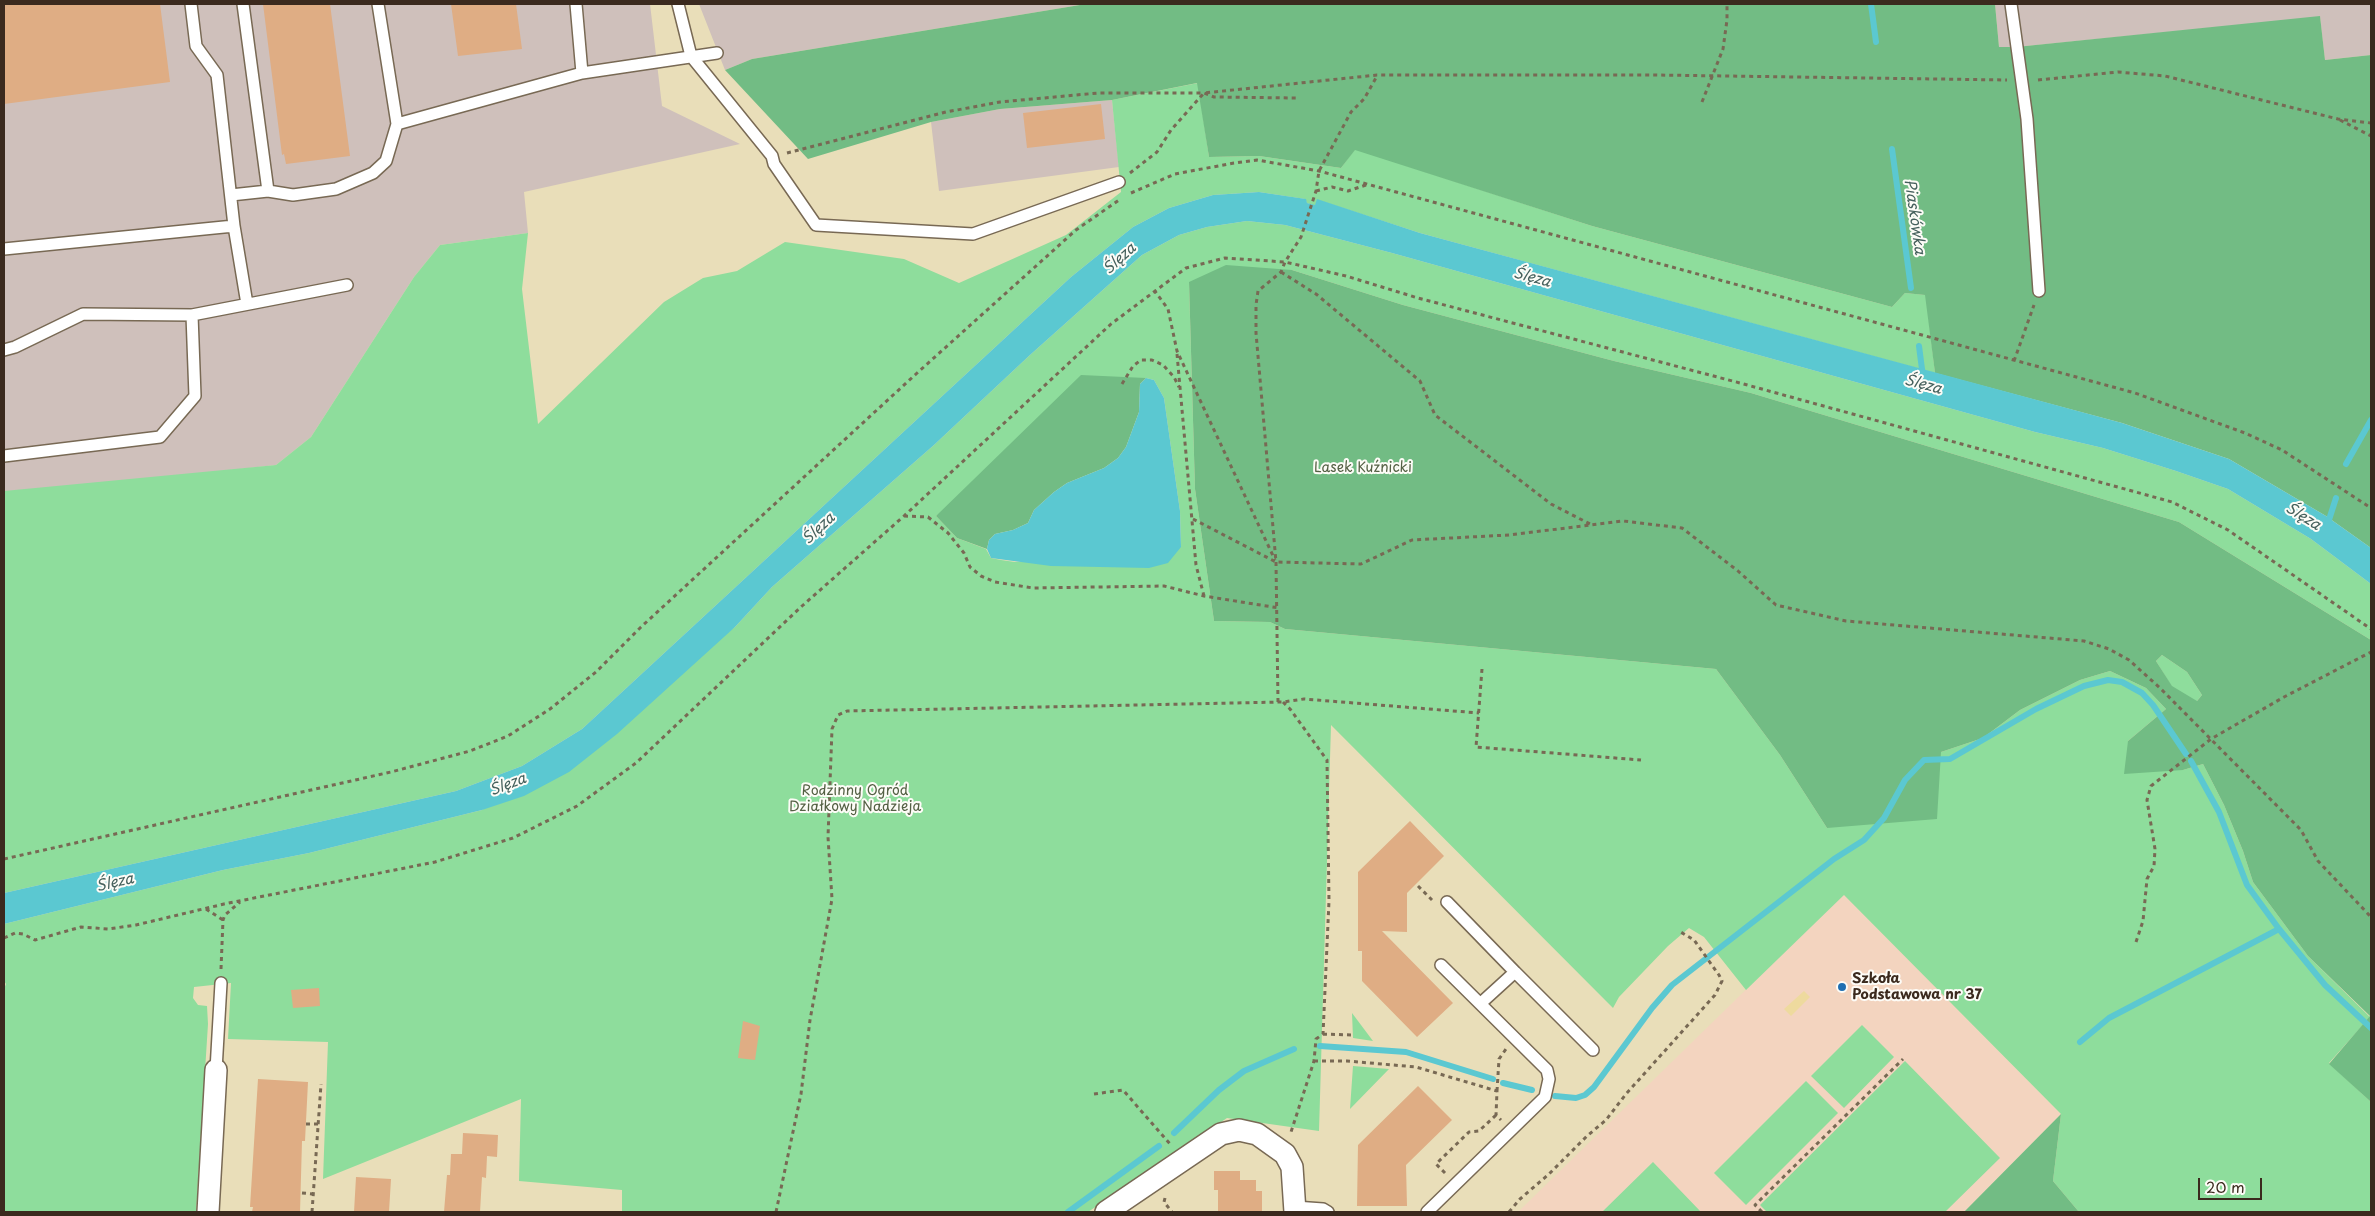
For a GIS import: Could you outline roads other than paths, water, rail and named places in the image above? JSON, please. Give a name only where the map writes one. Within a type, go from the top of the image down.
[{"type":"street","points":[[208,1212],[216,1070]]},
{"type":"street","points":[[1106,1212],[1221,1134],[1239,1130],[1257,1134],[1285,1154],[1292,1166],[1295,1210]]},
{"type":"lane","points":[[191,4],[196,46],[217,75],[234,226],[247,304]]},
{"type":"lane","points":[[242,4],[268,190]]},
{"type":"lane","points":[[231,196],[268,190],[293,195],[336,189],[374,173],[386,161],[397,124],[378,4]]},
{"type":"lane","points":[[576,4],[582,73]]},
{"type":"lane","points":[[678,4],[692,56],[772,156],[774,164],[816,225],[973,234],[1119,182]]},
{"type":"lane","points":[[2011,4],[2026,119],[2039,291]]},
{"type":"lane","points":[[397,124],[582,73],[717,53]]},
{"type":"lane","points":[[4,249],[234,226]]},
{"type":"lane","points":[[4,350],[15,347],[83,314],[192,315],[348,285]]},
{"type":"lane","points":[[4,456],[160,437],[195,396],[192,315]]},
{"type":"lane","points":[[1447,902],[1593,1050]]},
{"type":"lane","points":[[1428,1212],[1544,1097],[1549,1079],[1546,1070],[1441,965]]},
{"type":"lane","points":[[1481,1003],[1515,972]]},
{"type":"lane","points":[[216,1070],[220,983]]},
{"type":"lane","points":[[1295,1210],[1324,1209],[1328,1212]]},
{"type":"water","name":"Ślęza","points":[[1259,192],[1306,199],[1307,203],[1315,205],[1317,199],[1420,233],[2122,423],[2229,459],[2326,516],[2371,548],[2371,584],[2311,539],[2228,489],[2176,471],[2103,448],[2035,432],[1392,253],[1285,225],[1247,221],[1207,227],[1179,235],[1142,255],[1030,355],[934,445],[772,587],[735,627],[617,734],[569,772],[524,796],[482,810],[309,853],[223,870],[4,924],[4,893],[456,791],[522,766],[582,729],[1071,277],[1133,227],[1169,208],[1213,195]]},
{"type":"water","points":[[1146,378],[1154,380],[1164,398],[1180,511],[1181,547],[1168,563],[1149,568],[1051,566],[991,558],[987,549],[989,540],[995,534],[1013,530],[1028,523],[1034,510],[1054,492],[1067,483],[1104,468],[1118,458],[1126,447],[1139,412],[1140,384]]},
{"type":"waterway","name":"Piaskówka","points":[[1871,4],[1876,42]]},
{"type":"waterway","name":"Piaskówka","points":[[1892,149],[1911,288]]},
{"type":"waterway","name":"Piaskówka","points":[[1919,346],[1923,377]]},
{"type":"waterway","points":[[2346,464],[2371,420]]},
{"type":"waterway","name":"Ślęza","points":[[2327,526],[2336,498]]},
{"type":"waterway","points":[[1555,1096],[1576,1098],[1585,1095],[1594,1087],[1652,1008],[1672,985],[1834,859],[1864,840],[1884,818],[1905,780],[1924,760],[1950,759],[2036,709],[2084,686],[2108,680],[2122,682],[2142,693],[2153,705],[2186,754]]},
{"type":"waterway","points":[[2191,761],[2219,812],[2247,885],[2279,929],[2325,985],[2371,1028]]},
{"type":"waterway","points":[[2080,1042],[2109,1018],[2279,929]]},
{"type":"waterway","points":[[1320,1046],[1406,1052],[1493,1079]]},
{"type":"waterway","points":[[1174,1133],[1219,1090],[1244,1071],[1294,1049]]},
{"type":"waterway","points":[[1503,1083],[1532,1090]]},
{"type":"waterway","points":[[1068,1212],[1159,1146]]},
{"type":"place","name":"Szkoła Podstawowa nr 37","points":[[1842,987]]},
{"type":"park label","name":"Lasek Kuźnicki","points":[[1363,468]]},
{"type":"park label","name":"Rodzinny Ogród Działkowy Nadzieja","points":[[855,800]]}]
